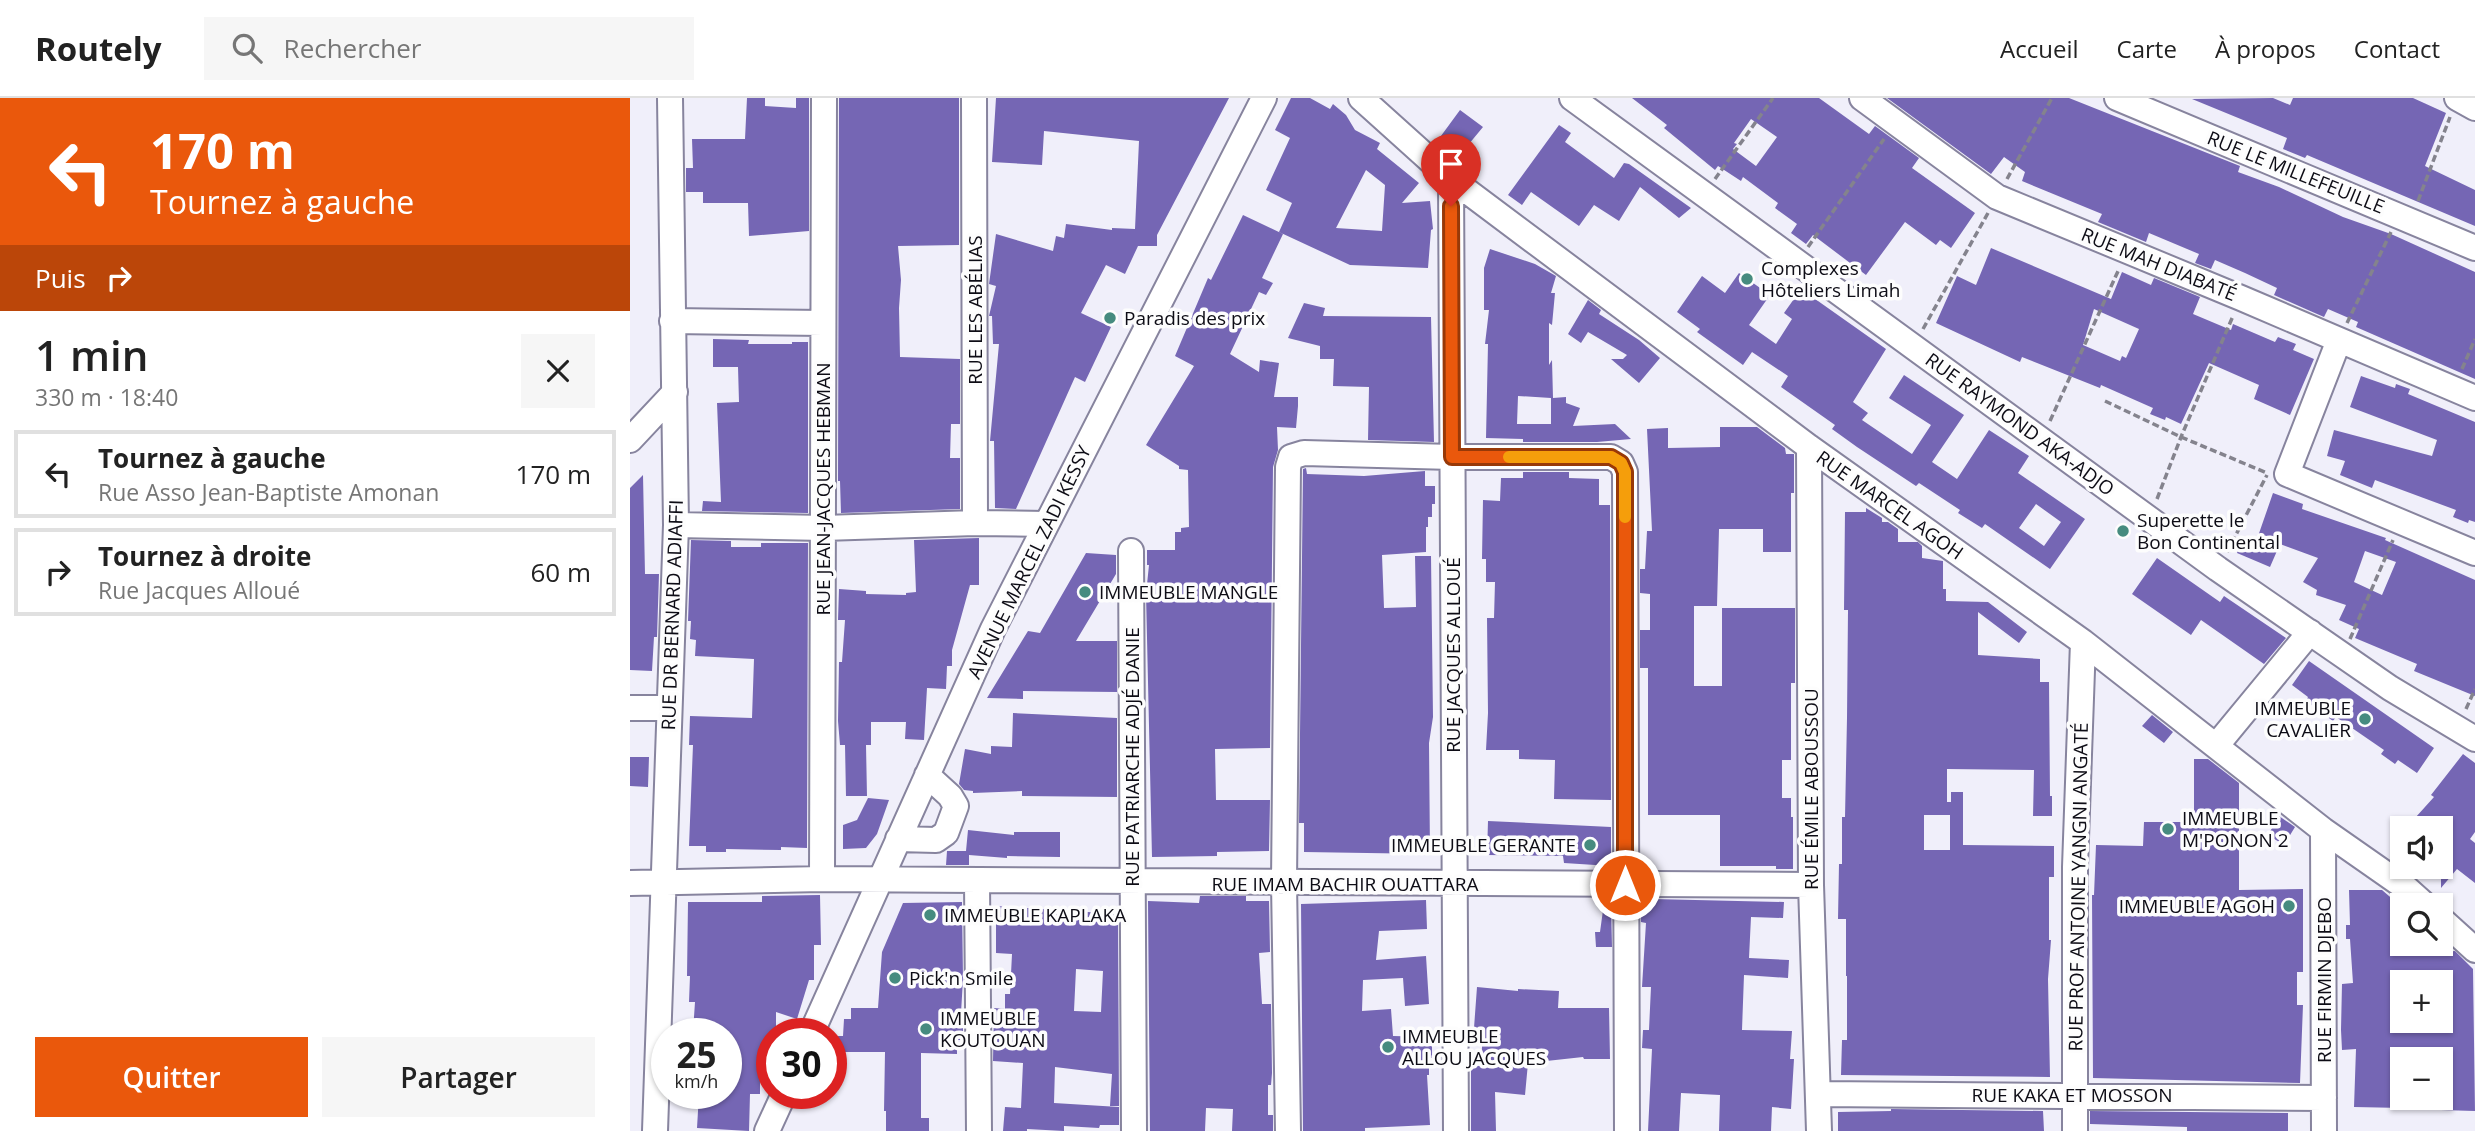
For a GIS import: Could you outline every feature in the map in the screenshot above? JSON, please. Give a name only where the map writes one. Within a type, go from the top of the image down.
[{"type":"street","name":"RUE DR BERNARD ADIAFFI","points":[[655,1131],[676,525],[670,98]]},
{"type":"street","name":"RUE JEAN-JACQUES HEBMAN","points":[[822,879],[824,98]]},
{"type":"street","name":"RUE LES ABÉLIAS","points":[[974,98],[975,523]]},
{"type":"street","name":"AVENUE MARCEL ZADI KESSY","points":[[818,1018],[993,629],[1264,98]]},
{"type":"street","name":"RUE MARCEL AGOH","points":[[1361,98],[1451,179],[1809,447],[2083,642],[2323,830],[2412,893]]},
{"type":"street","name":"RUE RAYMOND AKA-ADJO","points":[[1572,98],[2218,569],[2390,688],[2475,739]]},
{"type":"street","name":"RUE MAH DIABATÉ","points":[[1862,98],[1997,197],[2464,394]]},
{"type":"street","name":"RUE LE MILLEFEUILLE","points":[[2117,98],[2475,248]]},
{"type":"street","points":[[2457,98],[2475,108]]},
{"type":"street","name":"RUE JACQUES ALLOUÉ","points":[[1451,179],[1456,1131]]},
{"type":"street","points":[[672,321],[823,323]]},
{"type":"street","points":[[2339,340],[2277,474],[2475,553]]},
{"type":"street","points":[[630,440],[675,392]]},
{"type":"street","name":"RUE ÉMILE ABOUSSOU","points":[[1809,447],[1811,885],[1819,1131]]},
{"type":"street","points":[[1288,1131],[1284,883],[1289,467],[1291,457],[1304,453],[1611,457],[1621,463],[1625,472],[1627,1131]]},
{"type":"street","points":[[676,525],[824,528],[975,523],[1046,524]]},
{"type":"street","name":"RUE PATRIARCHE ADJÉ DANIE","points":[[1131,551],[1134,1131]]},
{"type":"street","points":[[2216,746],[2310,632]]},
{"type":"street","name":"RUE PROF ANTOINE YANGNI ANGATÉ","points":[[2075,1131],[2075,867],[2083,642]]},
{"type":"street","points":[[630,708],[668,708]]},
{"type":"street","points":[[898,839],[936,840],[946,833],[956,806],[950,796],[927,775]]},
{"type":"street","name":"RUE FIRMIN DJEBO","points":[[2323,830],[2324,1131]]},
{"type":"street","name":"RUE IMAM BACHIR OUATTARA","points":[[630,883],[822,879],[1811,885]]},
{"type":"street","points":[[977,881],[979,1131]]},
{"type":"street","points":[[2453,930],[2475,950]]},
{"type":"street","name":"RUE KAKA ET MOSSON","points":[[1819,1094],[2324,1098]]},
{"type":"street","points":[[767,1131],[777,1109]]},
{"type":"path","points":[[1704,194],[1773,98]]},
{"type":"path","points":[[1914,346],[2052,98]]},
{"type":"path","points":[[2339,340],[2405,217],[2457,98]]},
{"type":"path","points":[[1797,262],[1896,123]]},
{"type":"path","points":[[2041,440],[2127,251]]},
{"type":"path","points":[[2149,519],[2241,298]]},
{"type":"path","points":[[2464,394],[2475,339]]},
{"type":"path","points":[[2105,401],[2181,437],[2277,474],[2218,569]]},
{"type":"path","points":[[2343,655],[2401,522]]},
{"type":"building","points":[[747,98],[765,98],[765,106],[796,108],[796,98],[809,98],[809,231],[749,236],[748,203],[703,203],[703,192],[686,192],[686,168],[693,168],[692,139],[745,139]]},
{"type":"building","points":[[839,98],[959,98],[959,245],[898,246],[901,280],[900,357],[960,359],[960,424],[951,424],[950,458],[960,458],[960,509],[841,513],[838,481]]},
{"type":"building","points":[[996,98],[1229,98],[1157,235],[1157,246],[1138,246],[1125,274],[1106,265],[1081,313],[1111,327],[1085,382],[1075,377],[1016,509],[995,508],[994,441],[990,441],[999,344],[993,344],[992,316],[989,316],[996,286],[989,284],[996,234],[1053,251],[1056,236],[1064,238],[1066,224],[1112,230],[1135,229],[1139,141],[1044,131],[1042,165],[992,162]]},
{"type":"building","points":[[1291,98],[1310,98],[1330,109],[1333,104],[1346,115],[1355,130],[1380,143],[1377,149],[1419,183],[1402,203],[1430,201],[1433,229],[1428,268],[1350,265],[1279,232],[1292,203],[1266,190],[1290,138],[1275,130]],"holes":[[[1366,170],[1385,185],[1382,231],[1336,228]]]},
{"type":"building","points":[[1632,98],[1819,98],[1869,134],[1875,126],[1919,158],[1912,168],[1975,213],[1951,248],[1940,240],[1936,245],[1905,222],[1866,275],[1813,235],[1806,244],[1791,233],[1797,224],[1775,208],[1778,203],[1743,177],[1741,181],[1718,166],[1715,170],[1664,128],[1667,125]],"holes":[[[1751,119],[1777,137],[1756,166],[1733,149],[1737,144],[1734,143]]]},
{"type":"building","points":[[1887,98],[2069,98],[2240,166],[2238,172],[2279,187],[2343,217],[2391,234],[2475,272],[2475,379],[2356,327],[2358,322],[2328,309],[2324,317],[2274,295],[2277,288],[2215,260],[2211,269],[2195,263],[2199,254],[2149,233],[2146,242],[2098,222],[2102,214],[2022,181],[2025,172],[2004,157],[1991,174]]},
{"type":"building","points":[[2273,98],[2290,105],[2293,98],[2413,98],[2446,113],[2425,166],[2475,190],[2475,226],[2307,155],[2305,158],[2283,149],[2287,138],[2192,99]]},
{"type":"building","points":[[1460,110],[1483,127],[1459,156],[1438,140]]},
{"type":"building","points":[[1559,125],[1571,133],[1565,142],[1614,178],[1624,163],[1629,164],[1691,208],[1679,218],[1640,187],[1619,221],[1594,205],[1579,226],[1531,192],[1522,205],[1508,195]]},
{"type":"building","points":[[1243,215],[1283,234],[1262,278],[1273,283],[1266,295],[1259,292],[1230,354],[1259,372],[1260,360],[1279,363],[1274,397],[1298,397],[1298,406],[1296,428],[1277,427],[1278,450],[1273,467],[1270,748],[1215,749],[1216,800],[1270,800],[1269,851],[1217,852],[1217,856],[1152,857],[1147,550],[1175,550],[1175,532],[1189,527],[1188,470],[1179,469],[1179,466],[1146,445],[1194,366],[1175,356],[1208,278],[1211,280]]},
{"type":"building","points":[[1991,248],[2111,299],[2122,272],[2151,285],[2154,278],[2200,297],[2193,314],[2231,330],[2233,324],[2275,342],[2278,337],[2296,344],[2293,350],[2314,359],[2290,415],[2254,399],[2259,385],[2209,363],[2181,424],[2150,414],[2153,408],[2101,385],[2100,388],[2022,357],[2020,362],[1936,323],[1957,276],[1976,285]],"holes":[[[2094,309],[2139,329],[2126,358],[2122,356],[2120,361],[2083,345]]]},
{"type":"building","points":[[1490,249],[1535,264],[1556,276],[1551,293],[1555,293],[1552,325],[1549,323],[1549,365],[1552,360],[1553,398],[1566,397],[1566,403],[1580,408],[1573,426],[1615,424],[1631,439],[1523,442],[1523,439],[1486,438],[1488,344],[1485,344],[1489,310],[1484,310],[1484,268]],"holes":[[[1518,396],[1551,398],[1551,424],[1517,424]]]},
{"type":"building","points":[[1739,273],[1770,295],[1749,325],[1776,344],[1792,319],[1784,313],[1801,289],[1886,349],[1853,402],[1868,413],[1862,420],[1912,454],[1931,425],[1889,398],[1904,375],[1964,415],[1932,462],[1957,479],[1989,430],[2029,456],[2018,473],[2085,519],[2050,569],[1985,524],[1982,528],[1958,513],[1960,510],[1919,483],[1916,486],[1832,429],[1835,425],[1781,387],[1788,376],[1752,352],[1743,365],[1697,332],[1700,329],[1677,312],[1702,276],[1725,293]],"holes":[[[2036,504],[2061,522],[2044,546],[2019,528]]]},
{"type":"building","points":[[1588,300],[1601,310],[1599,314],[1639,340],[1660,358],[1639,383],[1611,359],[1623,359],[1627,355],[1588,332],[1581,343],[1568,334]]},
{"type":"building","points":[[1304,303],[1325,308],[1323,316],[1431,317],[1434,442],[1368,440],[1369,387],[1333,386],[1334,359],[1320,359],[1320,346],[1288,338]]},
{"type":"building","points":[[713,339],[749,340],[748,344],[808,342],[808,513],[702,511],[703,501],[721,502],[717,403],[739,402],[738,367],[713,367]]},
{"type":"building","points":[[2361,376],[2395,388],[2396,384],[2410,389],[2408,394],[2475,422],[2475,522],[2469,520],[2468,523],[2453,517],[2456,510],[2375,480],[2372,488],[2340,475],[2345,461],[2327,456],[2334,430],[2432,456],[2437,440],[2350,407]]},
{"type":"building","points":[[1720,427],[1757,427],[1785,448],[1786,454],[1794,454],[1791,552],[1763,552],[1763,529],[1719,529],[1717,606],[1694,606],[1694,686],[1722,686],[1722,608],[1795,608],[1791,760],[1782,760],[1782,798],[1791,798],[1793,817],[1793,869],[1776,869],[1776,866],[1720,866],[1720,815],[1648,815],[1648,668],[1640,668],[1640,630],[1650,630],[1650,594],[1640,593],[1640,569],[1645,569],[1647,531],[1652,531],[1647,429],[1668,428],[1668,448],[1720,447]]},
{"type":"building","points":[[1306,468],[1307,474],[1364,476],[1425,471],[1425,486],[1435,486],[1435,504],[1432,504],[1432,517],[1428,517],[1426,527],[1426,552],[1382,555],[1384,608],[1416,607],[1415,556],[1431,556],[1433,717],[1429,743],[1430,854],[1304,852],[1304,823],[1299,823],[1303,469]]},
{"type":"building","points":[[1523,472],[1569,472],[1569,478],[1599,479],[1599,505],[1610,505],[1611,800],[1554,799],[1555,760],[1519,759],[1519,750],[1486,750],[1487,618],[1494,618],[1495,582],[1486,582],[1486,559],[1482,559],[1483,500],[1500,501],[1501,478],[1523,478]]},
{"type":"building","points":[[643,475],[645,574],[659,574],[657,637],[654,637],[652,671],[630,670],[630,488]]},
{"type":"building","points":[[2273,493],[2303,504],[2302,509],[2386,538],[2385,540],[2475,580],[2475,696],[2414,671],[2417,664],[2355,638],[2359,629],[2339,620],[2346,605],[2316,595],[2317,590],[2303,582],[2318,558],[2280,544],[2270,567],[2237,553],[2243,537],[2256,542]],"holes":[[[2365,551],[2396,562],[2382,595],[2354,582]]]},
{"type":"building","points":[[1866,508],[1882,518],[1882,522],[1888,522],[1898,529],[1898,542],[1918,542],[1922,546],[1922,558],[1943,561],[1946,601],[1988,602],[2027,632],[2019,643],[1978,612],[1978,655],[2040,659],[2040,682],[2049,682],[2052,816],[2033,816],[2034,770],[1947,769],[1947,802],[1951,802],[1951,792],[1963,792],[1963,845],[2054,846],[2054,877],[2049,877],[2050,1077],[1841,1075],[1842,1040],[1847,1040],[1846,919],[1838,919],[1842,817],[1845,817],[1847,718],[1845,512],[1866,512]],"holes":[[[1924,815],[1950,815],[1950,850],[1924,850]]]},
{"type":"building","points":[[979,538],[979,585],[970,585],[952,650],[952,666],[947,666],[946,689],[927,688],[924,740],[905,739],[906,722],[871,722],[871,745],[866,745],[867,796],[846,796],[845,745],[840,745],[838,721],[839,662],[842,662],[845,620],[838,620],[839,589],[866,591],[866,594],[906,595],[916,592],[914,540]]},
{"type":"building","points":[[691,540],[731,541],[731,547],[761,547],[761,543],[808,543],[807,848],[726,849],[726,852],[706,852],[706,846],[689,846],[693,745],[689,745],[690,716],[752,718],[754,659],[695,656],[696,640],[690,639],[691,621],[688,621]]},
{"type":"building","points":[[1086,553],[1116,555],[1116,574],[1076,641],[1117,641],[1117,692],[1023,691],[1023,699],[987,698],[1028,631],[1040,633]]},
{"type":"building","points":[[2157,558],[2220,602],[2224,596],[2286,638],[2264,664],[2201,620],[2191,635],[2132,594]]},
{"type":"building","name":"IMMEUBLE CAVALIER","points":[[2309,661],[2434,748],[2417,773],[2398,760],[2395,764],[2381,754],[2384,750],[2336,717],[2333,721],[2306,701],[2308,697],[2292,685]]},
{"type":"building","points":[[1013,713],[1117,718],[1117,797],[1022,796],[1022,791],[973,793],[964,790],[959,784],[965,749],[991,754],[991,746],[1012,747]]},
{"type":"building","points":[[2152,715],[2173,732],[2164,743],[2142,726]]},
{"type":"building","points":[[2463,754],[2475,763],[2475,832],[2470,839],[2475,843],[2475,883],[2457,869],[2453,874],[2453,816],[2417,816],[2434,797],[2431,795]]},
{"type":"building","points":[[630,757],[649,757],[648,787],[630,786]]},
{"type":"building","points":[[2194,759],[2208,759],[2239,783],[2239,890],[2303,889],[2303,972],[2297,972],[2297,1005],[2303,1005],[2300,1083],[2093,1078],[2092,895],[2096,845],[2143,846],[2144,822],[2194,822]]},
{"type":"building","points":[[868,798],[889,800],[877,834],[866,848],[843,849],[843,825],[857,820]]},
{"type":"building","points":[[2279,816],[2295,827],[2284,845],[2268,835]]},
{"type":"building","points":[[1488,821],[1611,827],[1611,866],[1564,863],[1563,856],[1487,855]]},
{"type":"building","points":[[968,830],[1014,835],[1014,832],[1060,832],[1060,857],[1007,858],[969,855],[969,865],[946,865],[947,851],[966,851]]},
{"type":"building","points":[[2441,879],[2449,879],[2441,888]]},
{"type":"building","points":[[2349,890],[2382,890],[2390,897],[2390,956],[2453,956],[2455,951],[2473,969],[2475,1111],[2441,1110],[2453,1110],[2453,1047],[2390,1047],[2390,1108],[2354,1107],[2356,1049],[2342,1050],[2341,1030],[2342,984],[2353,983],[2350,939],[2346,939],[2346,925],[2350,925]]},
{"type":"building","points":[[820,895],[821,945],[814,945],[814,980],[809,980],[797,1018],[776,1012],[776,1018],[756,1018],[756,1094],[750,1094],[749,1131],[697,1128],[698,1109],[742,1109],[742,1018],[694,1018],[695,1002],[689,1002],[690,976],[687,976],[688,902],[762,902],[762,896]]},
{"type":"building","points":[[1200,896],[1246,896],[1246,901],[1269,901],[1270,952],[1259,953],[1262,1004],[1271,1004],[1272,1073],[1271,1085],[1268,1085],[1268,1115],[1273,1115],[1273,1131],[1232,1131],[1233,1109],[1206,1108],[1205,1131],[1150,1131],[1148,901],[1199,903]]},
{"type":"building","points":[[1653,899],[1784,902],[1783,918],[1751,917],[1749,958],[1789,960],[1788,978],[1744,975],[1742,1030],[1792,1031],[1790,1059],[1794,1059],[1791,1109],[1772,1107],[1771,1131],[1719,1131],[1720,1095],[1681,1093],[1679,1131],[1648,1131],[1652,1049],[1642,1048],[1643,1030],[1649,1030],[1651,987],[1642,987],[1646,923],[1641,922],[1641,905],[1652,905]]},
{"type":"building","points":[[1426,900],[1427,929],[1379,931],[1376,960],[1426,956],[1429,1004],[1405,1006],[1403,978],[1363,980],[1362,1011],[1391,1009],[1393,1036],[1432,1037],[1432,1058],[1429,1058],[1427,1075],[1430,1125],[1365,1128],[1365,1131],[1303,1131],[1301,904]]},
{"type":"building","points":[[962,902],[963,1040],[957,1040],[957,1054],[921,1053],[921,1118],[929,1118],[929,1131],[886,1131],[885,1052],[847,1052],[847,1019],[851,1019],[851,1008],[878,1008],[882,952],[903,903]]},
{"type":"building","points":[[1604,903],[1611,903],[1612,947],[1596,947],[1595,932],[1600,932]]},
{"type":"building","points":[[996,906],[1118,914],[1119,1106],[1110,1106],[1112,1074],[1055,1067],[1054,1103],[1119,1107],[1119,1125],[1100,1125],[1099,1128],[1064,1126],[1064,1131],[1003,1131],[1005,1107],[1021,1108],[1023,1063],[993,1061],[994,1008],[1005,1009],[1005,994],[1010,994],[1012,954],[996,953]],"holes":[[[1076,969],[1103,971],[1101,1012],[1074,1011]]]},
{"type":"building","points":[[1477,987],[1559,991],[1558,1008],[1609,1008],[1610,1059],[1583,1057],[1528,1063],[1525,1095],[1495,1092],[1496,1131],[1471,1131],[1471,1066],[1481,1066],[1483,1028],[1474,1028]]},
{"type":"building","points":[[1891,1109],[2043,1111],[2044,1131],[1838,1131],[1838,1112]]},
{"type":"building","points":[[2090,1111],[2288,1113],[2288,1131],[2187,1131],[2187,1127],[2090,1124]]},
{"type":"slow traffic","points":[[1509,457],[1611,457],[1621,463],[1625,472],[1625,517]]},
{"type":"place","name":"Complexes Hôteliers Limah","points":[[1747,279]]},
{"type":"place","name":"Paradis des prix","points":[[1110,318]]},
{"type":"place","name":"Superette le Bon Continental","points":[[2123,531]]},
{"type":"place","name":"IMMEUBLE MANGLE","points":[[1085,592]]},
{"type":"place","name":"IMMEUBLE CAVALIER","points":[[2365,719]]},
{"type":"place","name":"IMMEUBLE M'PONON 2","points":[[2168,829]]},
{"type":"place","name":"IMMEUBLE GERANTE","points":[[1590,845]]},
{"type":"place","name":"IMMEUBLE AGOH","points":[[2289,906]]},
{"type":"place","name":"IMMEUBLE KAPLAKA","points":[[930,915]]},
{"type":"place","name":"Pick'n Smile","points":[[895,978]]},
{"type":"place","name":"IMMEUBLE KOUTOUAN","points":[[926,1029]]},
{"type":"place","name":"IMMEUBLE ALLOU JACQUES","points":[[1388,1047]]},
{"type":"route","points":[[1451,206],[1452,457],[1611,457],[1621,463],[1625,472],[1625,885]]}]
